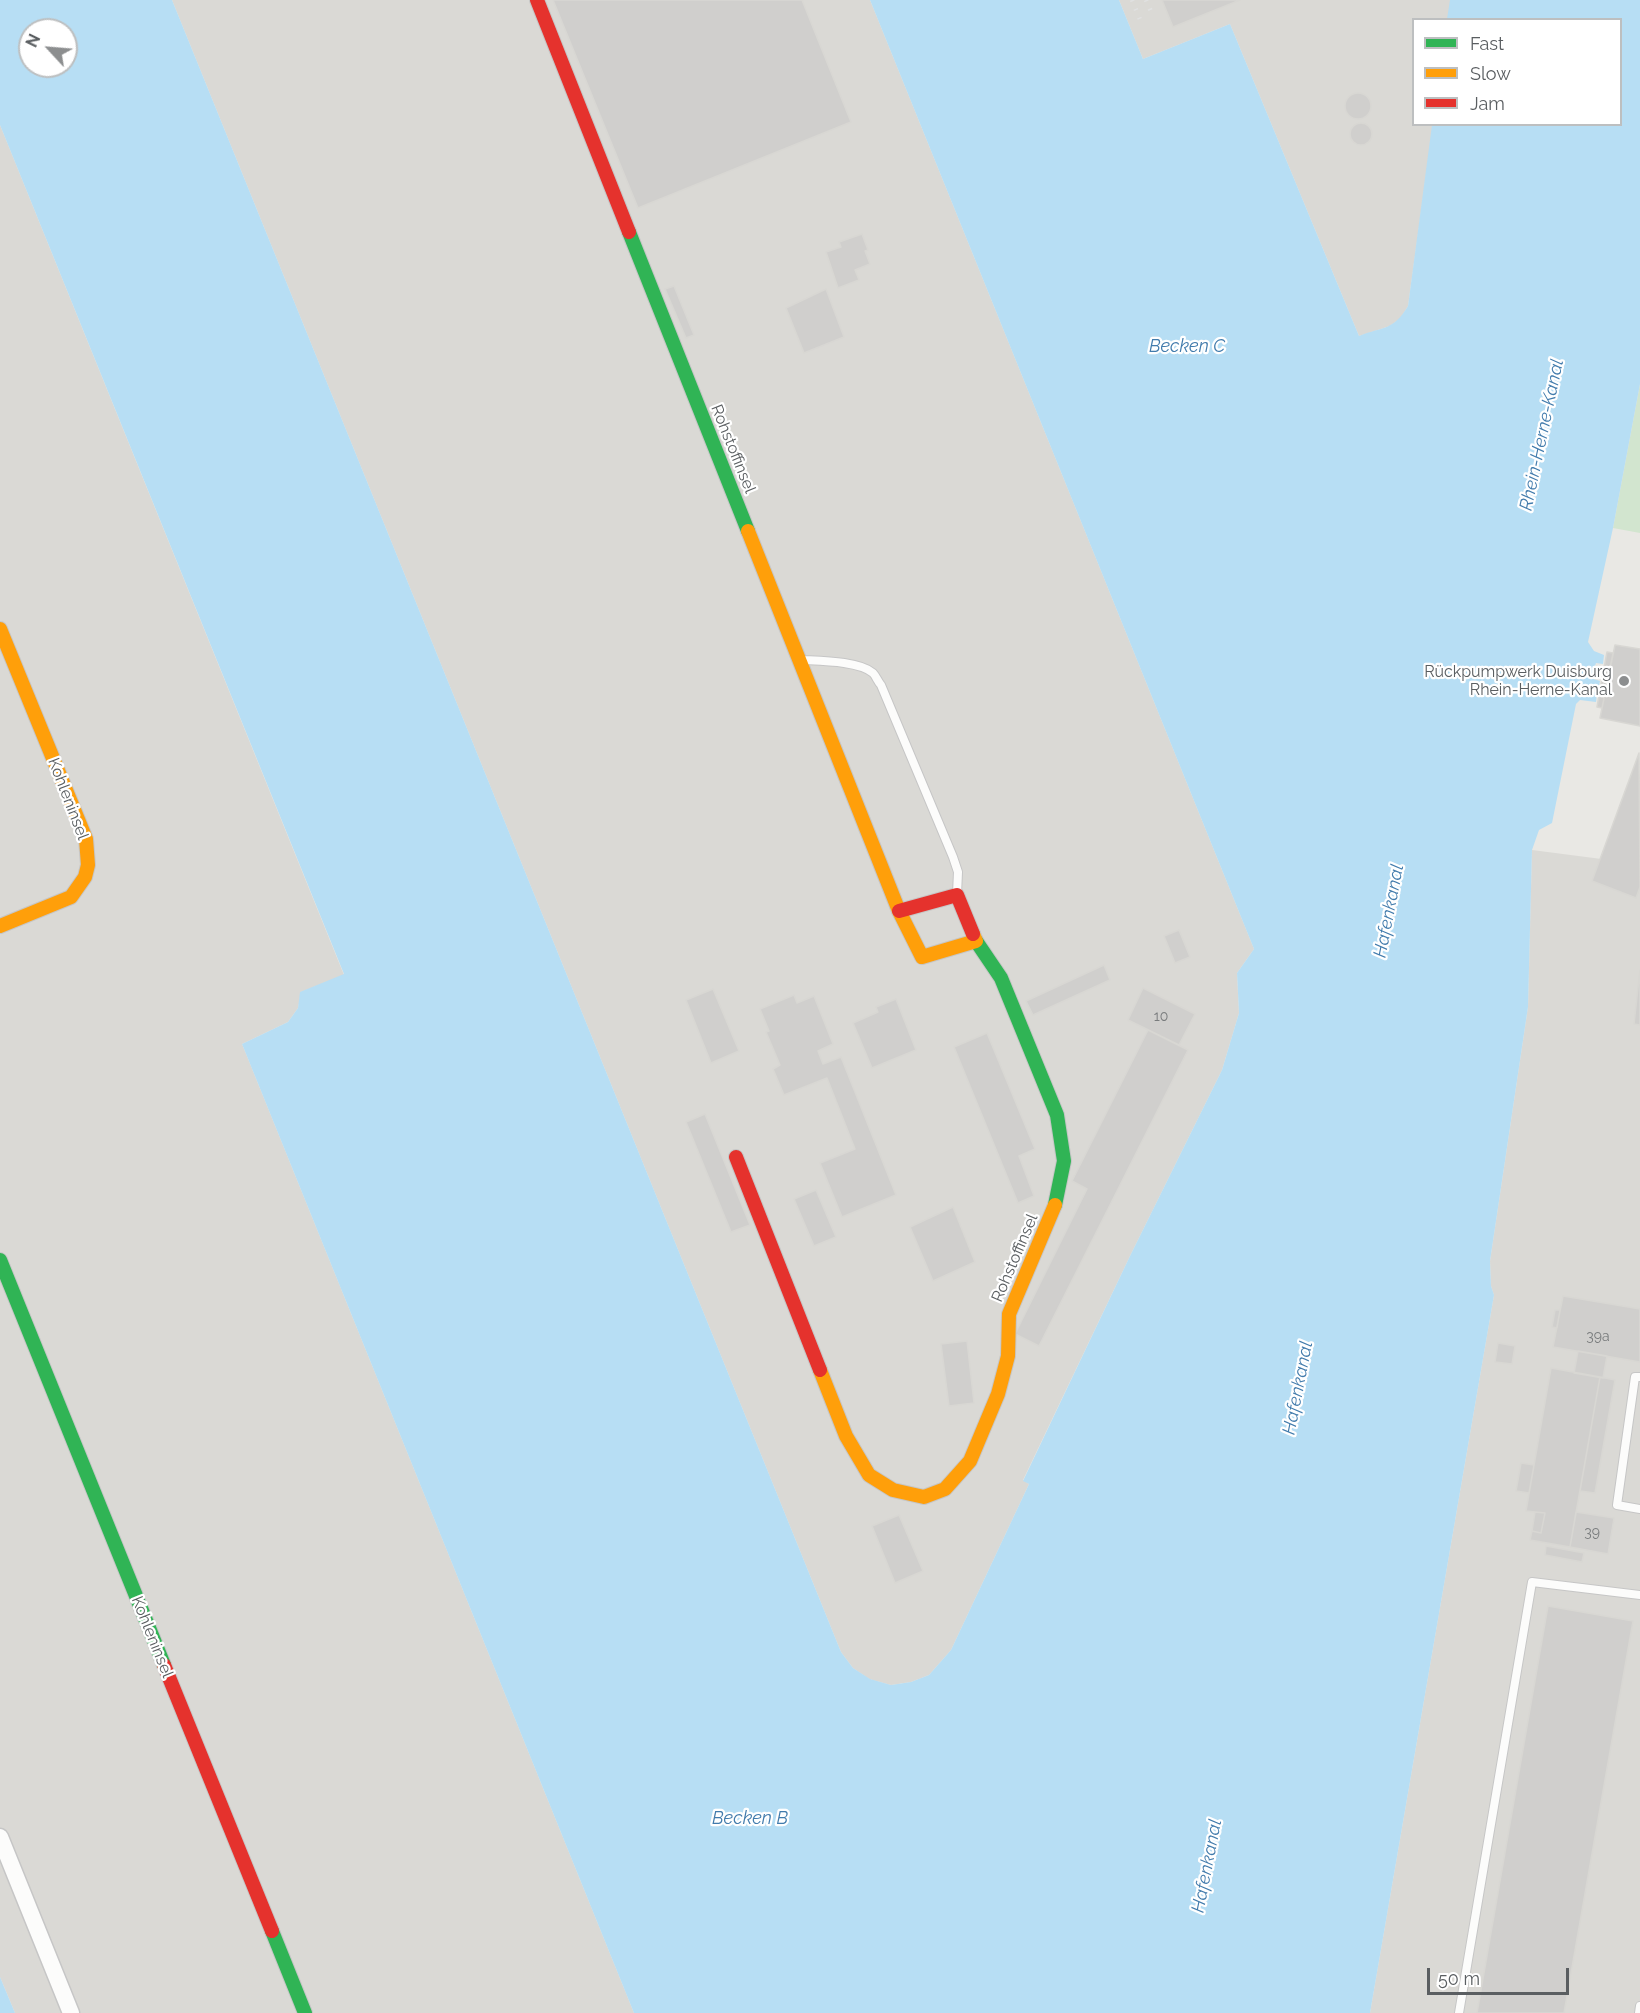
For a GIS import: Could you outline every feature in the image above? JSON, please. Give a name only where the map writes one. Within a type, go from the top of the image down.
[{"type":"street","name":"Rohstoffinsel","points":[[537,0],[899,911],[922,957],[976,941]]},
{"type":"street","name":"Kohleninsel","points":[[0,629],[86,839],[88,865],[85,877],[71,897],[0,926]]},
{"type":"street","name":"Rohstoffinsel","points":[[736,1157],[846,1437],[869,1475],[893,1490],[924,1497],[945,1489],[970,1461],[998,1394],[1008,1356],[1009,1314],[1054,1208],[1064,1161],[1057,1115],[1001,978],[976,941],[957,895]]},
{"type":"street","points":[[899,911],[957,895]]},
{"type":"street","name":"Kohleninsel","points":[[0,1260],[305,2013]]},
{"type":"street","points":[[0,1837],[71,2013]]},
{"type":"lane","points":[[799,660],[860,667],[872,673],[881,686],[953,856],[958,872],[957,895]]},
{"type":"lane","points":[[1640,1377],[1635,1377],[1617,1505],[1640,1509]]},
{"type":"lane","points":[[1459,2013],[1532,1582],[1640,1595]]},
{"type":"lane","points":[[1639,2013],[1640,2006]]},
{"type":"shaded area","points":[[172,0],[870,0],[1254,949],[1237,973],[1239,1013],[1222,1070],[1023,1480],[1029,1484],[951,1650],[929,1675],[911,1682],[891,1685],[869,1679],[853,1668],[841,1652]]},
{"type":"shaded area","points":[[1119,0],[1451,0],[1448,18],[1412,18],[1412,126],[1433,126],[1408,306],[1400,319],[1390,326],[1359,336],[1230,24],[1143,59]]},
{"type":"shaded area","points":[[0,125],[344,975],[301,992],[298,1008],[288,1022],[242,1044],[634,2013],[15,2013],[0,1977]]},
{"type":"shaded area","points":[[1532,850],[1640,864],[1640,2013],[1370,2013],[1494,1295],[1491,1286],[1490,1261],[1528,1007]]},
{"type":"green space","points":[[1640,384],[1640,533],[1613,528]]},
{"type":"water","points":[[0,0],[172,0],[841,1652],[853,1668],[870,1679],[891,1685],[911,1682],[929,1675],[951,1650],[1029,1484],[1023,1481],[1222,1070],[1239,1013],[1237,973],[1254,949],[870,0],[1119,0],[1143,59],[1230,24],[1359,336],[1392,324],[1398,320],[1408,306],[1432,126],[1622,126],[1622,18],[1447,18],[1450,0],[1640,0],[1640,384],[1613,528],[1588,642],[1594,651],[1604,655],[1603,664],[1596,663],[1595,666],[1602,667],[1600,678],[1593,676],[1593,679],[1600,681],[1598,690],[1591,689],[1590,691],[1597,693],[1596,702],[1580,700],[1576,704],[1552,823],[1539,830],[1532,850],[1528,1007],[1490,1261],[1491,1286],[1494,1295],[1370,2013],[634,2013],[242,1044],[288,1022],[298,1008],[300,992],[344,974],[0,125]]},
{"type":"water","points":[[0,1977],[15,2013],[0,2013]]},
{"type":"building","points":[[553,0],[802,0],[851,122],[638,208]]},
{"type":"building","points":[[1162,0],[1240,0],[1173,27]]},
{"type":"building","points":[[1358,93],[1367,97],[1371,106],[1367,115],[1358,119],[1349,115],[1345,106],[1349,97]]},
{"type":"building","points":[[1361,123],[1369,126],[1372,134],[1369,142],[1361,145],[1353,142],[1350,134],[1353,126]]},
{"type":"building","points":[[862,234],[870,264],[855,270],[859,280],[838,288],[826,252],[841,247],[839,242]]},
{"type":"building","points":[[674,286],[694,335],[686,338],[665,289]]},
{"type":"building","points":[[826,289],[844,337],[804,353],[786,308]]},
{"type":"building","name":"Rückpumpwerk Duisburg Rhein-Herne-Kanal","points":[[1615,645],[1640,649],[1640,726],[1600,718]]},
{"type":"building","points":[[1607,652],[1613,653],[1602,708],[1597,707]]},
{"type":"building","points":[[1639,753],[1640,887],[1636,898],[1592,881]]},
{"type":"building","points":[[1179,930],[1190,957],[1175,963],[1164,936]]},
{"type":"building","points":[[1104,965],[1110,980],[1033,1015],[1026,1001]]},
{"type":"building","points":[[1640,970],[1640,1025],[1634,1024]]},
{"type":"building","points":[[1143,988],[1195,1014],[1179,1045],[1128,1020]]},
{"type":"building","points":[[713,989],[739,1051],[711,1063],[686,1000]]},
{"type":"building","points":[[794,995],[797,1003],[814,996],[833,1044],[818,1051],[823,1064],[841,1057],[896,1195],[842,1217],[820,1163],[855,1149],[827,1078],[784,1095],[773,1069],[780,1065],[766,1032],[769,1031],[760,1009]]},
{"type":"building","points":[[896,999],[916,1050],[872,1068],[853,1023],[878,1012],[876,1007]]},
{"type":"building","points":[[1148,1030],[1188,1050],[1039,1346],[1015,1334],[1087,1189],[1072,1181]]},
{"type":"building","points":[[987,1033],[1035,1149],[1019,1156],[1034,1196],[1018,1203],[954,1047]]},
{"type":"building","points":[[705,1114],[750,1225],[731,1232],[686,1122]]},
{"type":"building","points":[[816,1190],[836,1237],[814,1246],[794,1199]]},
{"type":"building","points":[[953,1207],[975,1262],[933,1281],[910,1227]]},
{"type":"building","points":[[1563,1296],[1640,1309],[1640,1362],[1553,1347]]},
{"type":"building","points":[[1555,1310],[1560,1310],[1557,1328],[1552,1327]]},
{"type":"building","points":[[967,1341],[974,1403],[949,1406],[941,1344]]},
{"type":"building","points":[[1498,1343],[1515,1346],[1512,1364],[1495,1362]]},
{"type":"building","points":[[1578,1351],[1607,1356],[1603,1378],[1574,1373]]},
{"type":"building","points":[[1551,1368],[1600,1377],[1570,1547],[1530,1540],[1532,1531],[1541,1533],[1545,1513],[1526,1511]]},
{"type":"building","points":[[1600,1377],[1615,1380],[1595,1493],[1580,1491]]},
{"type":"building","points":[[1521,1463],[1534,1465],[1529,1493],[1516,1491]]},
{"type":"building","points":[[1535,1512],[1545,1513],[1541,1533],[1532,1531]]},
{"type":"building","points":[[1576,1512],[1614,1518],[1608,1554],[1570,1547]]},
{"type":"building","points":[[899,1515],[923,1571],[895,1583],[872,1526]]},
{"type":"building","points":[[1546,1546],[1584,1553],[1582,1562],[1545,1555]]},
{"type":"building","points":[[1548,1606],[1633,1621],[1564,2013],[1477,2013]]},
{"type":"railway","points":[[1132,0],[1141,22]]},
{"type":"railway","points":[[1146,0],[1153,16]]},
{"type":"traffic: fast","points":[[629,232],[748,531]]},
{"type":"traffic: fast","points":[[976,941],[1001,978],[1057,1115],[1064,1161],[1055,1205]]},
{"type":"traffic: fast","points":[[0,1260],[164,1665]]},
{"type":"traffic: fast","points":[[272,1931],[305,2013]]},
{"type":"traffic: slow","points":[[748,531],[899,911],[922,957],[976,941],[973,934]]},
{"type":"traffic: slow","points":[[0,629],[86,839],[88,865],[85,877],[71,897],[0,926]]},
{"type":"traffic: slow","points":[[820,1370],[846,1436],[869,1475],[893,1490],[924,1497],[945,1489],[970,1461],[998,1394],[1008,1356],[1009,1314],[1055,1205]]},
{"type":"traffic: jam","points":[[537,0],[629,232]]},
{"type":"traffic: jam","points":[[899,911],[957,895],[973,934]]},
{"type":"traffic: jam","points":[[736,1157],[820,1370]]},
{"type":"traffic: jam","points":[[164,1665],[272,1931]]},
{"type":"place","name":"Rückpumpwerk Duisburg Rhein-Herne-Kanal","points":[[1624,681]]},
{"type":"water label","name":"Becken C","points":[[1187,347]]},
{"type":"water label","name":"Rhein-Herne-Kanal","points":[[1542,435]]},
{"type":"water label","name":"Hafenkanal","points":[[1389,911]]},
{"type":"water label","name":"Hafenkanal","points":[[1298,1388]]},
{"type":"water label","name":"Becken B","points":[[750,1819]]},
{"type":"water label","name":"Hafenkanal","points":[[1207,1866]]}]
